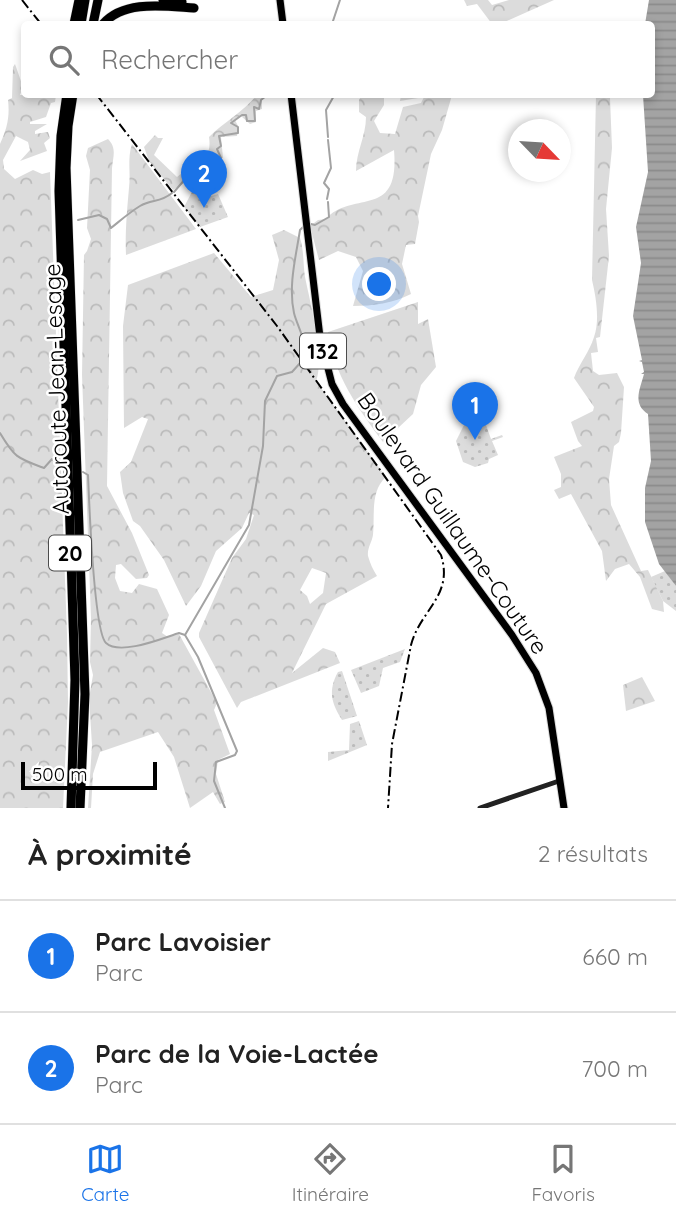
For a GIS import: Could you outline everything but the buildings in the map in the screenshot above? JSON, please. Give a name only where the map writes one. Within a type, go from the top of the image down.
[{"type":"highway","points":[[73,0],[73,21]]},
{"type":"highway","points":[[74,21],[79,0]]},
{"type":"highway","points":[[81,21],[85,0]]},
{"type":"highway","points":[[91,21],[96,0]]},
{"type":"highway","points":[[106,21],[113,14],[134,6],[194,6],[163,0]]},
{"type":"highway","name":"Autoroute Jean-Lesage","points":[[63,98],[57,148],[57,197],[75,680],[71,808]]},
{"type":"highway","name":"Autoroute Jean-Lesage","points":[[77,98],[71,144],[69,238],[85,682],[80,808]]},
{"type":"main road","points":[[280,0],[283,21]]},
{"type":"main road","name":"Boulevard Guillaume-Couture","points":[[291,98],[320,337],[332,384],[343,404],[512,635],[536,673],[549,708],[564,808]]},
{"type":"main road","points":[[480,808],[559,781]]},
{"type":"green space","points":[[464,0],[488,0],[492,5],[509,0],[554,0],[507,21],[490,21],[477,4],[467,6]]},
{"type":"green space","points":[[15,64],[21,81],[21,98],[56,98],[46,117],[30,122],[47,124],[35,131],[35,134],[48,132],[50,138],[44,143],[47,151],[20,161],[30,150],[28,142],[16,136],[3,160],[4,169],[15,179],[33,170],[42,174],[50,172],[67,634],[68,702],[63,808],[0,808],[0,144],[9,112],[8,100],[12,98]]},
{"type":"green space","points":[[254,98],[262,98],[262,109],[256,111],[256,122],[250,124],[241,116],[235,120],[238,126],[237,136],[221,137],[223,158],[211,162],[213,169],[210,174],[199,178],[197,175],[173,190],[149,161],[144,147],[155,135],[163,138],[154,155],[177,177],[205,158],[209,137]]},
{"type":"green space","points":[[384,98],[384,105],[374,121],[380,133],[395,134],[403,107],[421,103],[424,98],[451,98],[442,130],[431,154],[415,244],[406,245],[402,264],[411,294],[383,303],[353,306],[363,271],[356,257],[338,251],[319,260],[310,226],[318,220],[326,219],[337,210],[372,200],[390,187],[394,172],[394,150],[356,171],[366,124],[366,117],[359,112],[359,100]]},
{"type":"green space","points":[[596,98],[610,98],[612,148],[606,209],[609,256],[600,337],[596,338],[598,352],[591,353],[593,371],[599,375],[617,373],[624,387],[621,433],[619,442],[614,446],[609,479],[611,505],[641,571],[648,570],[663,601],[664,612],[652,609],[640,577],[629,564],[615,569],[606,581],[602,551],[571,494],[559,499],[554,490],[561,487],[561,474],[554,457],[582,446],[571,422],[593,411],[594,407],[574,378],[596,330],[596,301],[592,280]]},
{"type":"green space","points":[[108,139],[114,153],[107,486],[132,533],[149,575],[147,578],[136,579],[121,564],[116,565],[115,578],[120,591],[132,593],[139,584],[157,589],[169,615],[162,633],[168,637],[179,634],[217,703],[214,710],[230,754],[218,760],[216,774],[225,802],[220,804],[213,792],[190,808],[174,757],[158,732],[100,752],[93,774],[91,808],[88,808],[92,745],[89,698],[93,675],[90,662],[91,618],[82,375],[84,255],[91,239],[87,228],[90,170],[86,156],[88,148]]},
{"type":"green space","points":[[132,144],[196,229],[126,255],[129,160]]},
{"type":"green space","points":[[193,190],[196,190],[199,200],[218,194],[228,217],[200,227],[184,207]]},
{"type":"green space","points":[[284,230],[300,238],[318,345],[316,381],[386,477],[375,496],[373,535],[368,553],[377,576],[326,604],[292,673],[323,648],[335,652],[340,663],[241,702],[237,708],[199,633],[232,558],[246,539],[254,515],[249,513],[242,528],[216,551],[201,586],[186,606],[164,560],[140,526],[133,521],[123,493],[120,472],[131,462],[148,419],[142,417],[124,428],[123,326],[128,285],[214,253],[251,297],[273,290],[279,260],[272,235]],"holes":[[[312,568],[326,573],[323,593],[310,604],[307,596],[300,590]]]},
{"type":"green space","points":[[418,302],[418,324],[428,319],[436,367],[421,385],[413,414],[383,442],[341,376],[328,332]]},
{"type":"green space","points":[[482,414],[491,439],[502,435],[503,437],[492,441],[498,455],[489,459],[488,463],[475,467],[463,462],[456,441],[465,423]]},
{"type":"green space","points":[[665,571],[676,586],[676,611],[663,601],[651,577]]},
{"type":"green space","points":[[405,649],[400,662],[383,668],[379,686],[361,693],[351,670]]},
{"type":"green space","points":[[342,671],[357,716],[342,720],[335,708],[332,691],[338,672]]},
{"type":"green space","points":[[642,677],[655,701],[626,711],[623,685]]},
{"type":"green space","points":[[359,721],[367,745],[328,761],[328,752],[349,750],[350,724]]},
{"type":"shaded area","points":[[649,0],[676,0],[676,586],[659,564],[645,522],[645,488],[651,461],[648,414],[639,401],[644,374],[641,374],[644,372],[642,362],[639,361],[642,360],[633,316],[641,263],[636,227],[648,172],[643,98],[655,98],[655,21],[646,21]]},
{"type":"waterway","points":[[333,21],[340,0]]},
{"type":"waterway","points":[[174,192],[186,178],[221,158],[217,149],[221,146],[219,136],[238,133],[238,127],[231,123],[242,115],[246,115],[247,121],[255,121],[254,107],[259,109],[264,98]]},
{"type":"waterway","points":[[328,137],[326,110],[333,98]]},
{"type":"waterway","points":[[327,199],[329,189],[324,183],[331,168],[328,140]]},
{"type":"waterway","points":[[78,220],[99,215],[107,219],[111,228],[140,206],[172,193]]},
{"type":"waterway","points":[[311,224],[315,225],[329,217],[328,202]]},
{"type":"waterway","points":[[303,227],[300,230],[293,271],[292,303],[304,343],[303,360]]},
{"type":"waterway","points":[[225,808],[214,781],[216,762],[235,755],[237,751],[198,657],[185,635],[249,525],[263,446],[265,401],[277,376],[292,372],[301,362]]},
{"type":"waterway","points":[[0,433],[9,448],[22,459],[44,468],[52,459],[61,466]]},
{"type":"waterway","points":[[83,472],[88,475],[95,591],[106,643],[113,647],[131,647],[179,633],[185,635]]},
{"type":"railway","points":[[22,0],[39,21]]},
{"type":"railway","points":[[99,98],[277,326],[441,555],[444,569],[440,592],[421,622],[411,645],[392,744],[388,808]]},
{"type":"place","name":"Parc de la Voie-Lactée","points":[[204,208]]},
{"type":"place","name":"Parc Lavoisier","points":[[475,440]]}]
